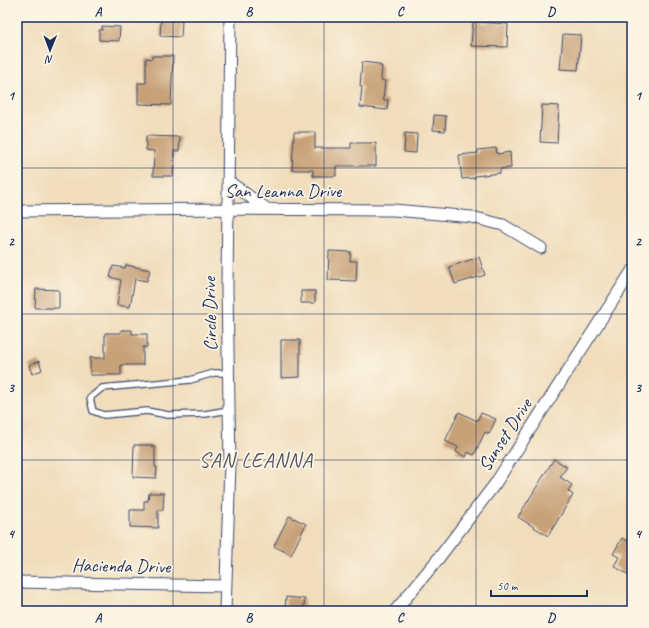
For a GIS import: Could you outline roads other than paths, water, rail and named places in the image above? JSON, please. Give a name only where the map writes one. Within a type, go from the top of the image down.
[{"type":"street","name":"Circle Drive","points":[[225,611],[230,465],[228,181],[230,17]]},
{"type":"street","points":[[228,181],[267,209]]},
{"type":"street","name":"San Leanna Drive","points":[[17,211],[228,209],[394,210],[472,217],[504,225],[541,248]]},
{"type":"street","name":"Sunset Drive","points":[[395,611],[438,559],[495,484],[632,271]]},
{"type":"street","name":"Hacienda Drive","points":[[17,582],[225,586]]},
{"type":"lane","points":[[229,373],[214,373],[190,380],[102,388],[90,398],[93,411],[104,415],[146,411],[168,415],[205,414],[229,410]]},
{"type":"district","name":"SAN LEANNA","points":[[256,460]]}]
